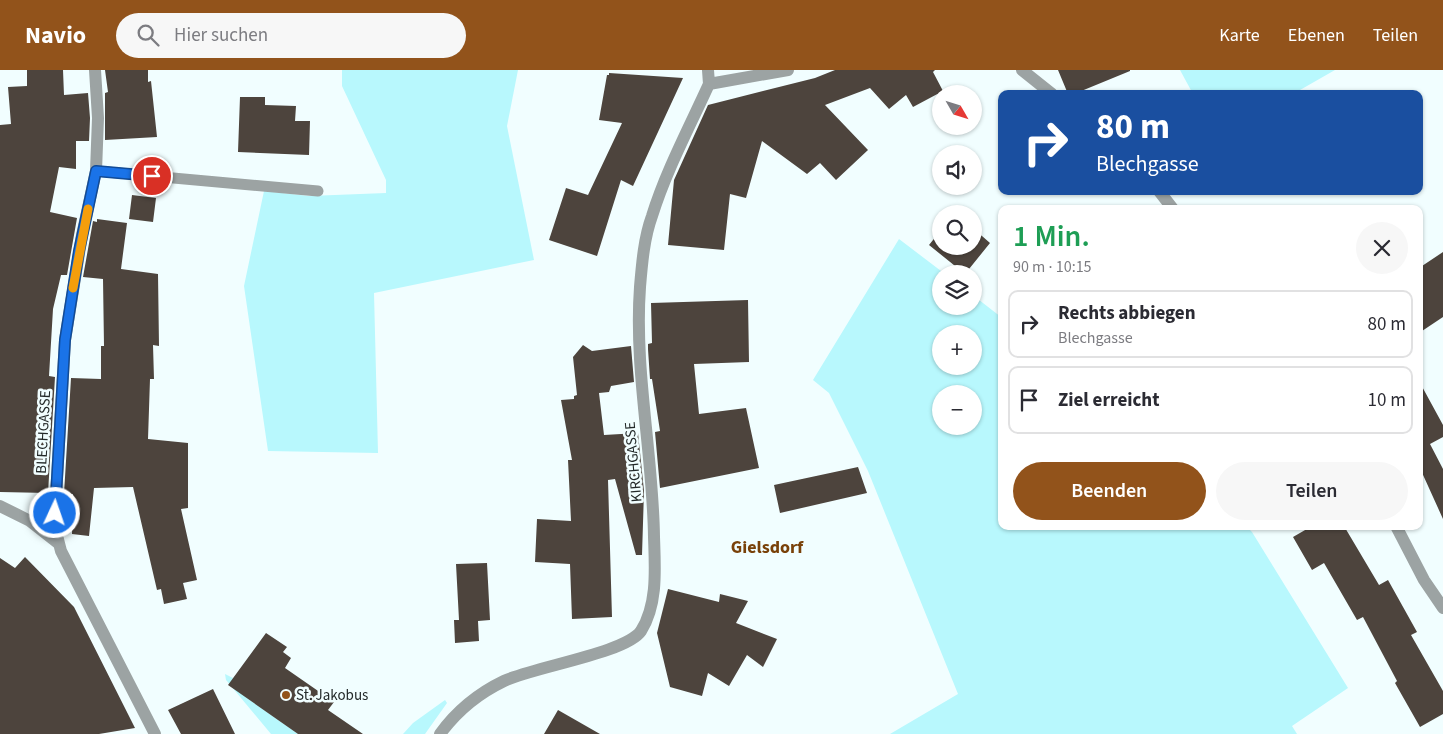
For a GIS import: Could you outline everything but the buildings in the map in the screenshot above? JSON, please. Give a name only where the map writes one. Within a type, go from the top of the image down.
[{"type":"street","name":"BLECHGASSE","points":[[95,70],[98,118],[96,171],[82,235],[65,340],[55,513],[58,543],[155,734]]},
{"type":"street","name":"KIRCHGASSE","points":[[440,734],[449,722],[474,699],[504,681],[543,667],[629,642],[639,633],[648,617],[654,586],[654,497],[639,332],[642,270],[651,218],[660,191],[709,84],[708,70]]},
{"type":"street","points":[[709,84],[788,70]]},
{"type":"street","points":[[1022,70],[1047,90]]},
{"type":"street","points":[[1162,195],[1170,205]]},
{"type":"street","points":[[0,506],[30,521],[58,543]]},
{"type":"street","points":[[1398,530],[1424,580],[1443,608]]},
{"type":"lane","points":[[96,171],[318,191]]},
{"type":"shaded area","points":[[342,70],[518,70],[507,126],[534,260],[374,293],[378,453],[268,451],[244,286],[264,191],[309,196],[386,193],[386,180],[342,86]]},
{"type":"shaded area","points":[[1180,70],[1335,70],[1300,90],[1191,90]]},
{"type":"shaded area","points":[[899,239],[933,265],[932,315],[982,315],[982,302],[998,315],[998,530],[1250,530],[1348,688],[1292,726],[1297,734],[890,734],[958,694],[868,471],[829,393],[813,380]]},
{"type":"shaded area","points":[[225,674],[233,678],[247,698],[298,734],[271,734],[226,680]]},
{"type":"shaded area","points":[[445,700],[447,703],[425,734],[403,734],[413,723]]},
{"type":"slow traffic","points":[[73,288],[88,209]]},
{"type":"place","name":"St. Jakobus","points":[[286,695]]},
{"type":"district","name":"Gielsdorf","points":[[767,547]]},
{"type":"route","points":[[55,513],[65,340],[79,251],[96,171],[152,176]]}]
